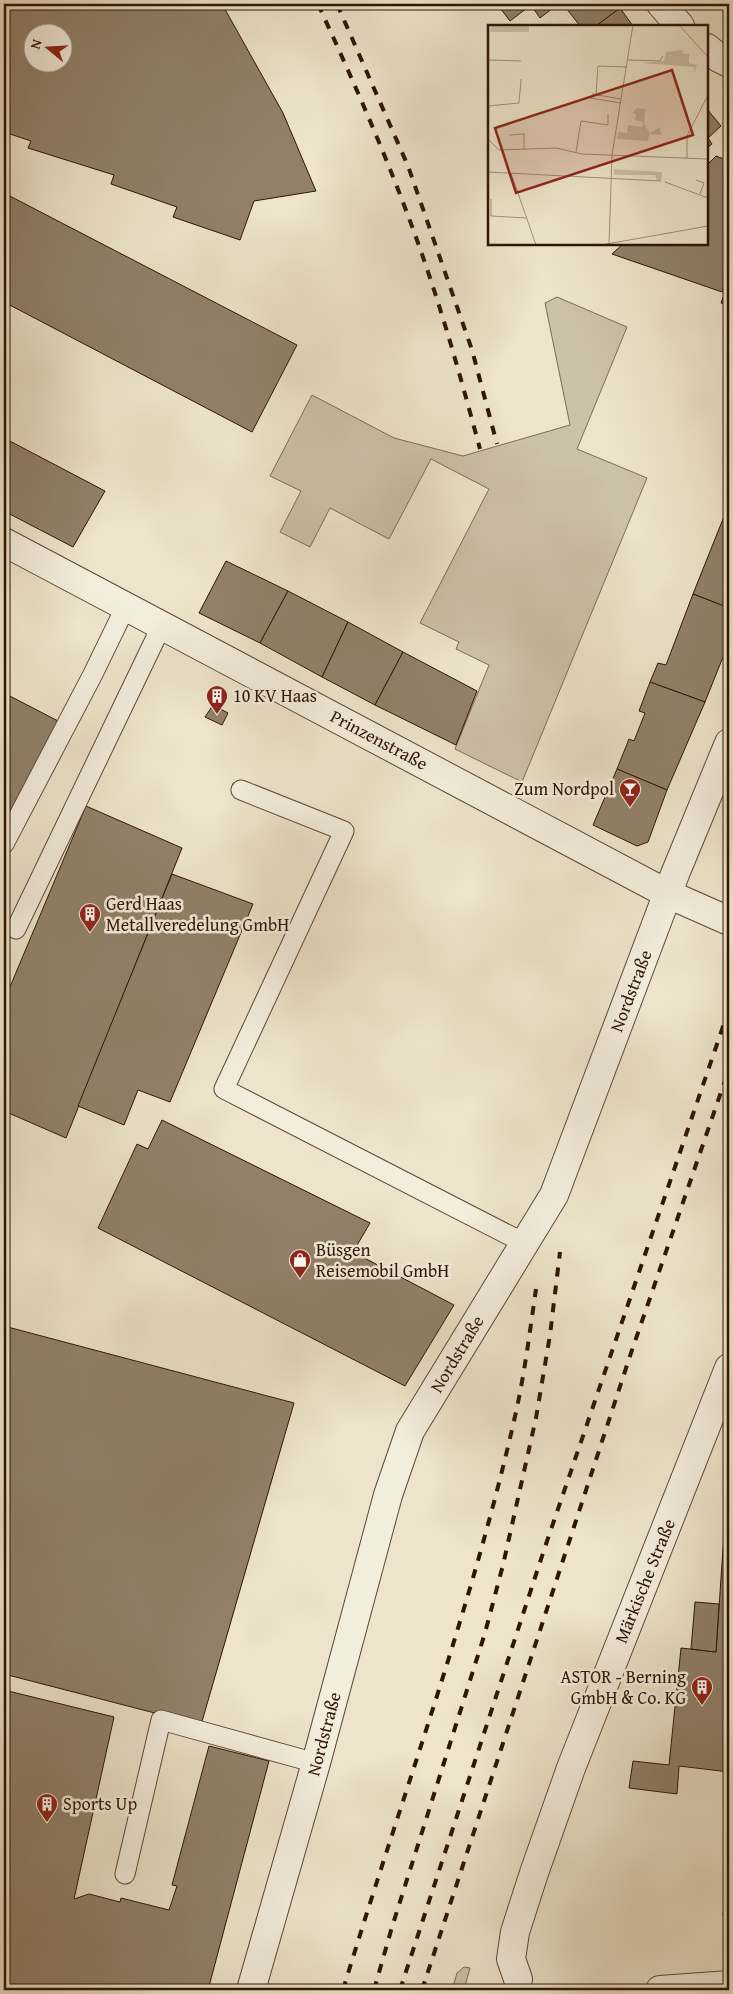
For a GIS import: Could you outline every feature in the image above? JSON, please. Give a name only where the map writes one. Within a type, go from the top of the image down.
[{"type":"street","points":[[661,4],[679,25]]},
{"type":"street","points":[[708,49],[729,63]]},
{"type":"street","name":"Prinzenstraße","points":[[4,542],[668,894],[725,919]]},
{"type":"street","name":"Nordstraße","points":[[251,1990],[316,1763],[388,1495],[410,1432],[554,1195],[668,894],[729,743]]},
{"type":"street","name":"Märkische Straße","points":[[520,1986],[511,1959],[515,1932],[537,1864],[571,1768],[729,1368]]},
{"type":"street","points":[[660,1990],[729,1984]]},
{"type":"lane","points":[[4,844],[93,674],[126,606]]},
{"type":"lane","points":[[16,929],[162,625]]},
{"type":"lane","points":[[241,790],[344,830],[224,1089],[524,1244]]},
{"type":"lane","points":[[125,1874],[161,1720],[316,1763]]},
{"type":"shaded area","points":[[557,297],[627,327],[577,449],[647,478],[522,782],[455,749],[489,665],[456,649],[459,642],[420,623],[489,489],[431,459],[389,539],[330,508],[310,547],[280,532],[301,491],[270,476],[312,395],[394,438],[463,456],[570,425],[545,303]]},
{"type":"shaded area","points":[[464,1967],[470,1968],[464,1990],[452,1990],[457,1973]]},
{"type":"building","points":[[4,4],[222,4],[283,113],[316,191],[254,201],[240,240],[173,217],[177,207],[111,184],[114,175],[28,148],[31,141],[4,132]]},
{"type":"building","points":[[497,4],[530,4],[531,5],[510,21]]},
{"type":"building","points":[[558,4],[540,18],[531,5]]},
{"type":"building","points":[[563,4],[617,4],[620,8],[597,25],[579,25]]},
{"type":"building","points":[[620,8],[632,25],[597,25]]},
{"type":"building","points":[[708,110],[721,126],[708,138]]},
{"type":"building","points":[[708,138],[712,144],[708,147]]},
{"type":"building","points":[[716,156],[729,161],[729,271],[722,292],[612,254],[622,245],[708,245],[708,164]]},
{"type":"building","points":[[4,193],[297,345],[252,432],[4,302]]},
{"type":"building","points":[[725,292],[729,294],[729,305],[721,303]]},
{"type":"building","points":[[4,438],[105,491],[73,547],[4,511]]},
{"type":"building","points":[[725,514],[729,516],[729,608],[693,594]]},
{"type":"building","points":[[226,561],[288,591],[260,643],[199,613]]},
{"type":"building","points":[[4,583],[10,586],[4,598]]},
{"type":"building","points":[[288,591],[348,622],[322,677],[260,643]]},
{"type":"building","points":[[693,594],[729,608],[729,642],[705,702],[650,682],[658,663],[666,665]]},
{"type":"building","points":[[348,622],[403,652],[375,705],[322,677]]},
{"type":"building","points":[[403,652],[477,691],[456,745],[375,705]]},
{"type":"building","points":[[650,682],[705,702],[667,790],[617,769],[629,739],[634,741],[645,713],[639,711]]},
{"type":"building","points":[[4,693],[58,721],[4,825]]},
{"type":"building","name":"10 KV Haas","points":[[213,705],[228,713],[222,725],[205,717]]},
{"type":"building","name":"Zum Nordpol","points":[[617,769],[667,790],[648,842],[637,846],[593,825]]},
{"type":"building","name":"Gerd Haas Metallveredelung GmbH","points":[[86,806],[182,848],[66,1138],[4,1111],[4,993],[7,994]]},
{"type":"building","points":[[172,874],[253,904],[170,1102],[138,1090],[124,1125],[78,1106]]},
{"type":"building","name":"Büsgen Reisemobil GmbH","points":[[162,1120],[370,1223],[353,1252],[454,1305],[405,1386],[98,1228],[137,1144],[148,1149]]},
{"type":"building","points":[[4,1326],[294,1403],[201,1725],[4,1674]]},
{"type":"building","name":"ASTOR - Berning GmbH & Co. KG","points":[[724,1534],[729,1535],[729,1772],[679,1766],[677,1794],[629,1788],[633,1761],[669,1765],[681,1648],[716,1652]]},
{"type":"building","points":[[695,1602],[719,1604],[716,1652],[691,1649]]},
{"type":"building","name":"Sports Up","points":[[4,1690],[114,1717],[74,1899],[89,1894],[120,1902],[121,1898],[169,1910],[177,1886],[172,1885],[209,1746],[269,1761],[208,1990],[4,1990]]},
{"type":"building","points":[[729,1865],[729,1916],[723,1916]]},
{"type":"railway","points":[[318,4],[375,132],[401,197],[433,286],[480,449]]},
{"type":"railway","points":[[337,4],[408,166],[472,350],[497,444]]},
{"type":"railway","points":[[400,1990],[544,1550],[729,1009]]},
{"type":"railway","points":[[422,1990],[631,1353],[729,1069]]},
{"type":"railway","points":[[374,1990],[392,1927],[485,1633],[503,1565],[536,1418],[550,1335],[560,1252]]},
{"type":"railway","points":[[343,1990],[435,1703],[479,1558],[516,1412],[525,1366],[536,1289]]},
{"type":"place","name":"10 KV Haas","points":[[217,715]]},
{"type":"place","name":"Zum Nordpol","points":[[630,808]]},
{"type":"place","name":"Gerd Haas Metallveredelung GmbH","points":[[90,933]]},
{"type":"place","name":"Büsgen Reisemobil GmbH","points":[[300,1279]]},
{"type":"place","name":"ASTOR - Berning GmbH & Co. KG","points":[[702,1706]]},
{"type":"place","name":"Sports Up","points":[[47,1823]]}]
